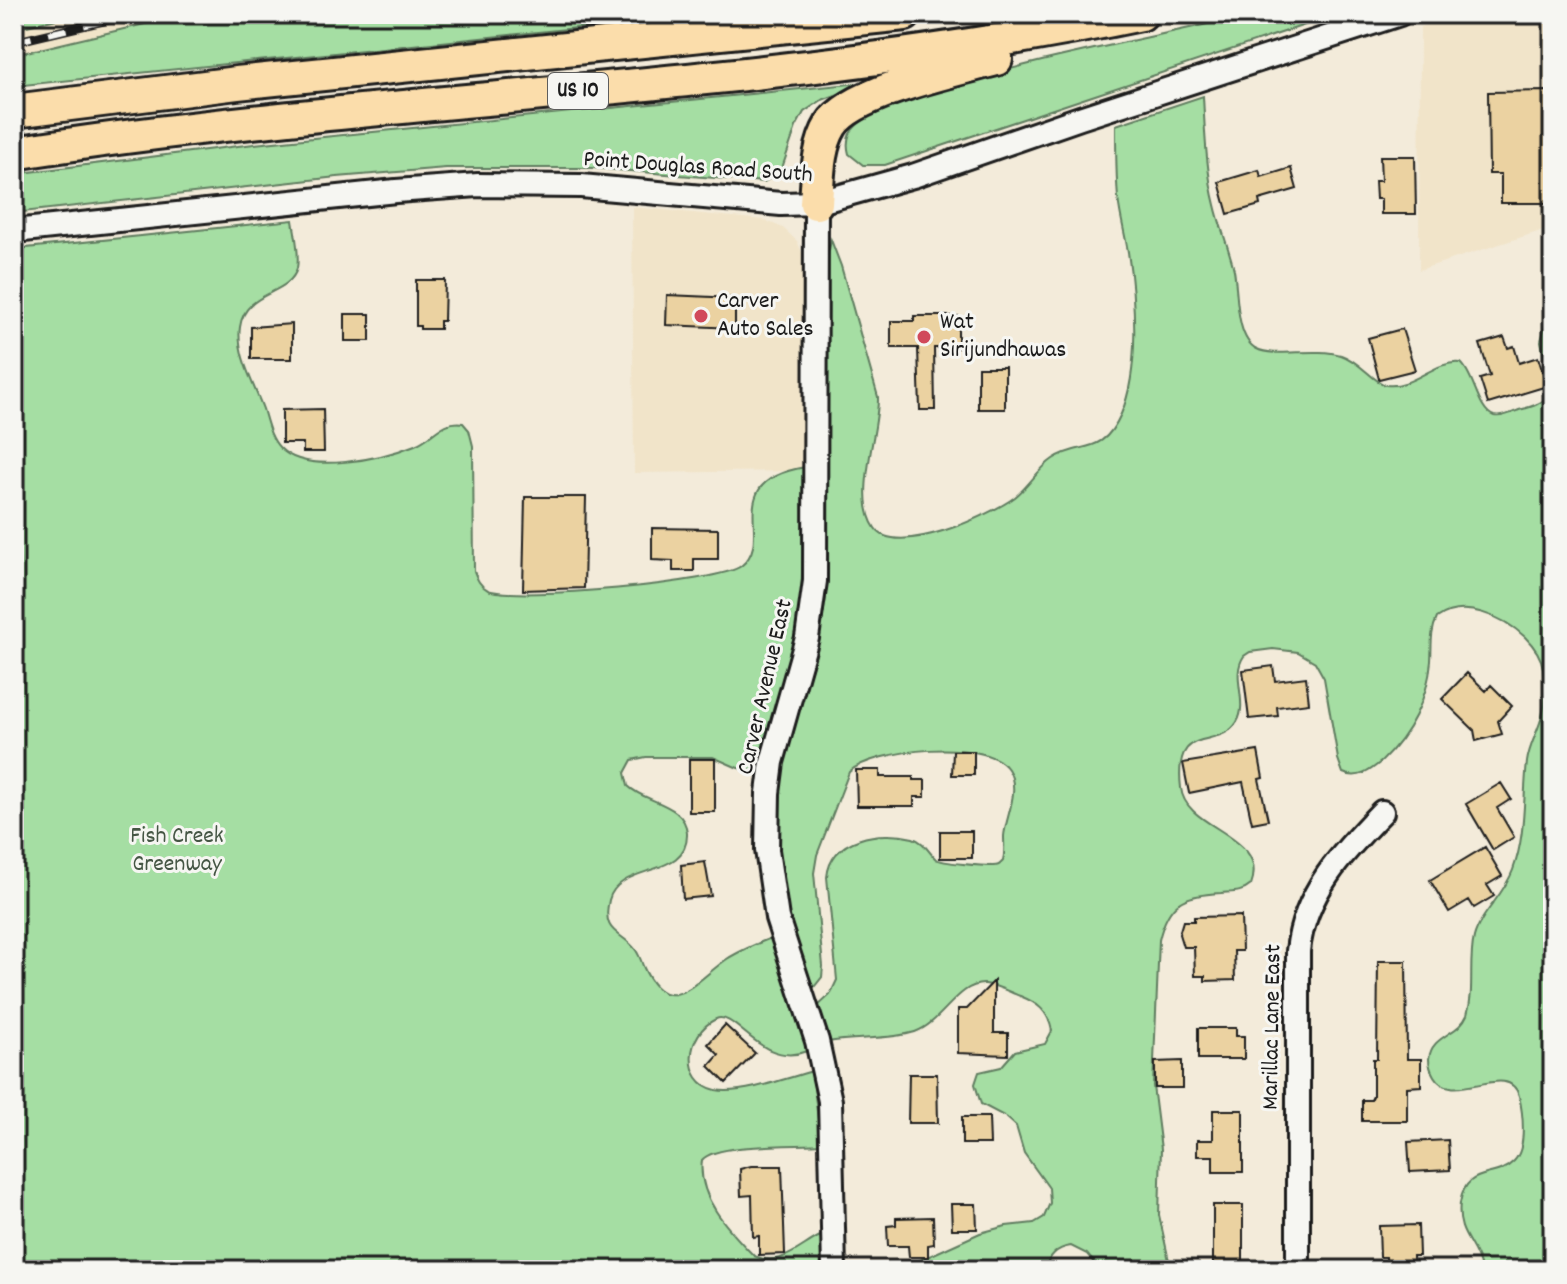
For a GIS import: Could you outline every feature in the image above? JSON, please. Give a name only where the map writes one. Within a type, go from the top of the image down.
[{"type":"highway","name":"US 10","points":[[14,111],[237,83],[905,14]]},
{"type":"highway","name":"US 10","points":[[14,153],[175,132],[863,60],[1016,38],[1141,14]]},
{"type":"highway","points":[[816,203],[826,137],[838,116],[855,104],[943,74],[1154,14]]},
{"type":"street","name":"Point Douglas Road South","points":[[14,231],[381,192],[478,185],[581,186],[781,204],[816,203],[913,176],[1400,14]]},
{"type":"street","name":"Carver Avenue East","points":[[816,203],[815,581],[807,638],[772,762],[767,850],[777,918],[817,1041],[830,1101],[834,1270]]},
{"type":"street","name":"Marillac Lane East","points":[[1298,1270],[1300,934],[1322,883],[1339,859],[1382,812]]},
{"type":"shaded area","points":[[14,14],[187,14],[14,55]]},
{"type":"shaded area","points":[[1461,14],[1553,14],[1553,227],[1419,270],[1420,27]]},
{"type":"shaded area","points":[[632,207],[764,220],[783,228],[797,241],[805,272],[805,471],[634,473]]},
{"type":"green space","points":[[14,14],[78,14],[14,29]]},
{"type":"green space","points":[[187,14],[712,14],[14,86],[14,55]]},
{"type":"green space","points":[[1251,14],[1338,14],[885,165],[863,165],[849,154],[848,139],[856,126],[885,107],[906,99],[1017,67]]},
{"type":"green space","points":[[860,83],[861,86],[822,100],[804,112],[781,171],[764,182],[593,168],[446,168],[14,213],[14,174],[254,144]]},
{"type":"green space","points":[[1203,96],[1212,192],[1234,270],[1241,325],[1250,344],[1257,349],[1274,353],[1341,355],[1386,385],[1405,383],[1442,366],[1461,363],[1489,413],[1494,416],[1507,415],[1537,404],[1552,392],[1541,341],[1551,303],[1553,248],[1553,1270],[1481,1270],[1461,1224],[1460,1203],[1468,1183],[1506,1167],[1518,1155],[1523,1130],[1519,1096],[1513,1086],[1504,1082],[1466,1087],[1442,1085],[1429,1063],[1435,1045],[1458,1027],[1467,1015],[1474,937],[1481,920],[1504,888],[1517,857],[1528,756],[1545,698],[1541,659],[1525,637],[1495,617],[1459,610],[1437,618],[1432,634],[1426,689],[1416,716],[1392,751],[1369,771],[1359,775],[1343,773],[1324,678],[1315,662],[1298,652],[1273,649],[1250,652],[1240,664],[1241,706],[1237,722],[1229,731],[1190,745],[1184,753],[1180,767],[1181,788],[1186,802],[1196,814],[1238,843],[1249,854],[1254,868],[1251,885],[1244,889],[1196,896],[1179,903],[1167,917],[1159,940],[1153,1086],[1161,1149],[1159,1215],[1171,1270],[1100,1270],[1087,1254],[1071,1246],[1054,1254],[1045,1270],[864,1270],[914,1263],[980,1233],[1034,1223],[1044,1217],[1050,1203],[1049,1188],[1024,1153],[1016,1126],[981,1104],[975,1084],[979,1072],[1001,1067],[1015,1051],[1045,1044],[1052,1031],[1048,1018],[1037,1005],[985,984],[966,989],[925,1027],[895,1036],[828,1042],[817,1007],[830,995],[837,980],[827,877],[837,853],[847,845],[872,836],[900,836],[917,840],[936,859],[972,865],[999,865],[1004,858],[1004,836],[1013,785],[1008,769],[996,759],[978,753],[930,750],[881,757],[849,772],[817,855],[814,873],[823,966],[822,977],[811,991],[788,919],[781,884],[778,820],[781,781],[788,740],[816,655],[826,598],[827,261],[831,240],[878,397],[866,499],[875,528],[886,536],[902,539],[966,522],[1015,497],[1053,459],[1098,443],[1114,428],[1127,397],[1134,334],[1128,252],[1118,198],[1116,125]]},
{"type":"green space","name":"Fish Creek Greenway","points":[[293,220],[298,256],[293,277],[250,306],[244,315],[239,337],[243,358],[274,440],[292,456],[308,461],[346,462],[401,450],[450,424],[463,423],[469,430],[473,446],[474,571],[488,590],[506,593],[575,592],[659,584],[725,572],[741,566],[750,554],[754,541],[756,498],[763,485],[778,474],[805,467],[801,608],[760,771],[738,768],[713,757],[646,757],[632,760],[625,773],[628,786],[679,815],[687,833],[685,848],[677,858],[626,880],[615,888],[607,911],[610,926],[635,949],[653,983],[662,992],[672,994],[683,992],[732,956],[771,938],[807,1051],[791,1054],[776,1052],[732,1023],[716,1019],[698,1035],[692,1057],[693,1068],[697,1078],[705,1085],[726,1091],[764,1085],[812,1071],[821,1144],[758,1146],[723,1151],[702,1160],[702,1174],[717,1213],[754,1256],[782,1258],[822,1235],[822,1270],[14,1270],[14,645],[21,588],[16,432],[17,249]]},
{"type":"building","points":[[1549,91],[1550,203],[1501,203],[1501,174],[1489,174],[1488,92]]},
{"type":"building","points":[[1380,156],[1415,156],[1416,214],[1381,214],[1381,199],[1376,199],[1375,181],[1381,181]]},
{"type":"building","points":[[1291,168],[1297,189],[1259,200],[1260,205],[1228,214],[1219,182],[1259,170],[1261,177]]},
{"type":"building","points":[[416,280],[445,280],[444,321],[440,321],[440,329],[420,329],[416,326]]},
{"type":"building","name":"Carver Auto Sales","points":[[667,295],[735,298],[735,328],[666,325]]},
{"type":"building","points":[[345,314],[370,314],[370,341],[345,341]]},
{"type":"building","name":"Wat Sirijundhawas","points":[[914,316],[958,316],[958,348],[934,348],[935,410],[920,410],[918,348],[891,348],[891,321],[914,321]]},
{"type":"building","points":[[292,324],[292,359],[251,359],[251,327]]},
{"type":"building","points":[[1402,329],[1415,370],[1379,379],[1368,338]]},
{"type":"building","points":[[1504,337],[1508,348],[1514,346],[1519,363],[1538,357],[1547,386],[1488,404],[1480,379],[1490,376],[1480,344]]},
{"type":"building","points":[[978,367],[1005,367],[1005,409],[978,409]]},
{"type":"building","points":[[323,409],[324,452],[303,452],[303,443],[282,443],[282,410]]},
{"type":"building","points":[[525,497],[586,497],[584,588],[523,590]]},
{"type":"building","points":[[652,528],[718,529],[718,559],[694,559],[694,571],[673,571],[673,561],[652,560]]},
{"type":"building","points":[[1273,666],[1275,681],[1306,677],[1309,703],[1277,707],[1278,716],[1249,719],[1243,670]]},
{"type":"building","points":[[1467,673],[1486,691],[1491,685],[1512,706],[1498,721],[1502,734],[1476,741],[1474,730],[1442,699]]},
{"type":"building","points":[[953,751],[974,751],[974,775],[952,775]]},
{"type":"building","points":[[1258,751],[1263,778],[1259,779],[1268,820],[1252,823],[1243,782],[1189,793],[1183,763]]},
{"type":"building","points":[[689,759],[715,759],[715,812],[689,812]]},
{"type":"building","points":[[856,770],[880,770],[880,777],[925,780],[925,797],[914,797],[914,806],[857,806]]},
{"type":"building","points":[[1501,783],[1511,799],[1497,808],[1514,837],[1493,850],[1466,804]]},
{"type":"building","points":[[940,831],[972,831],[972,858],[940,858]]},
{"type":"building","points":[[1485,847],[1502,876],[1487,885],[1494,896],[1474,908],[1469,900],[1449,912],[1430,880]]},
{"type":"building","points":[[705,862],[711,896],[683,899],[681,865]]},
{"type":"building","points":[[1241,916],[1242,951],[1234,951],[1235,980],[1205,981],[1205,976],[1195,976],[1194,947],[1183,947],[1179,934],[1183,921],[1194,921],[1194,917]]},
{"type":"building","points":[[1378,961],[1406,961],[1407,1059],[1421,1059],[1421,1086],[1407,1087],[1407,1121],[1362,1121],[1362,1100],[1371,1100],[1373,1096],[1373,1059],[1377,1059]]},
{"type":"building","points":[[994,981],[994,1033],[1008,1033],[1008,1055],[958,1053],[958,1009],[967,1009]]},
{"type":"building","points":[[725,1025],[755,1053],[726,1083],[709,1066],[719,1055],[708,1044]]},
{"type":"building","points":[[1198,1028],[1236,1028],[1236,1036],[1244,1036],[1244,1059],[1198,1059]]},
{"type":"building","points":[[1182,1061],[1182,1088],[1155,1088],[1155,1062]]},
{"type":"building","points":[[909,1074],[937,1074],[938,1123],[908,1123]]},
{"type":"building","points":[[1213,1110],[1243,1110],[1243,1172],[1213,1172],[1213,1156],[1197,1156],[1197,1140],[1213,1140]]},
{"type":"building","points":[[962,1117],[989,1117],[990,1144],[962,1144]]},
{"type":"building","points":[[1448,1140],[1450,1170],[1410,1172],[1408,1142]]},
{"type":"building","points":[[782,1166],[785,1254],[759,1255],[759,1236],[753,1237],[752,1195],[741,1196],[740,1169]]},
{"type":"building","points":[[951,1204],[976,1204],[977,1229],[952,1229]]},
{"type":"building","points":[[1213,1205],[1243,1205],[1243,1269],[1213,1269]]},
{"type":"building","points":[[933,1217],[934,1244],[928,1245],[928,1257],[909,1257],[908,1246],[888,1246],[887,1226],[896,1225],[896,1218]]},
{"type":"building","points":[[1418,1225],[1419,1256],[1413,1256],[1414,1270],[1387,1270],[1386,1257],[1380,1257],[1379,1226]]},
{"type":"railway","points":[[14,42],[133,14]]},
{"type":"place","name":"Carver Auto Sales","points":[[701,316]]},
{"type":"place","name":"Wat Sirijundhawas","points":[[924,337]]}]
